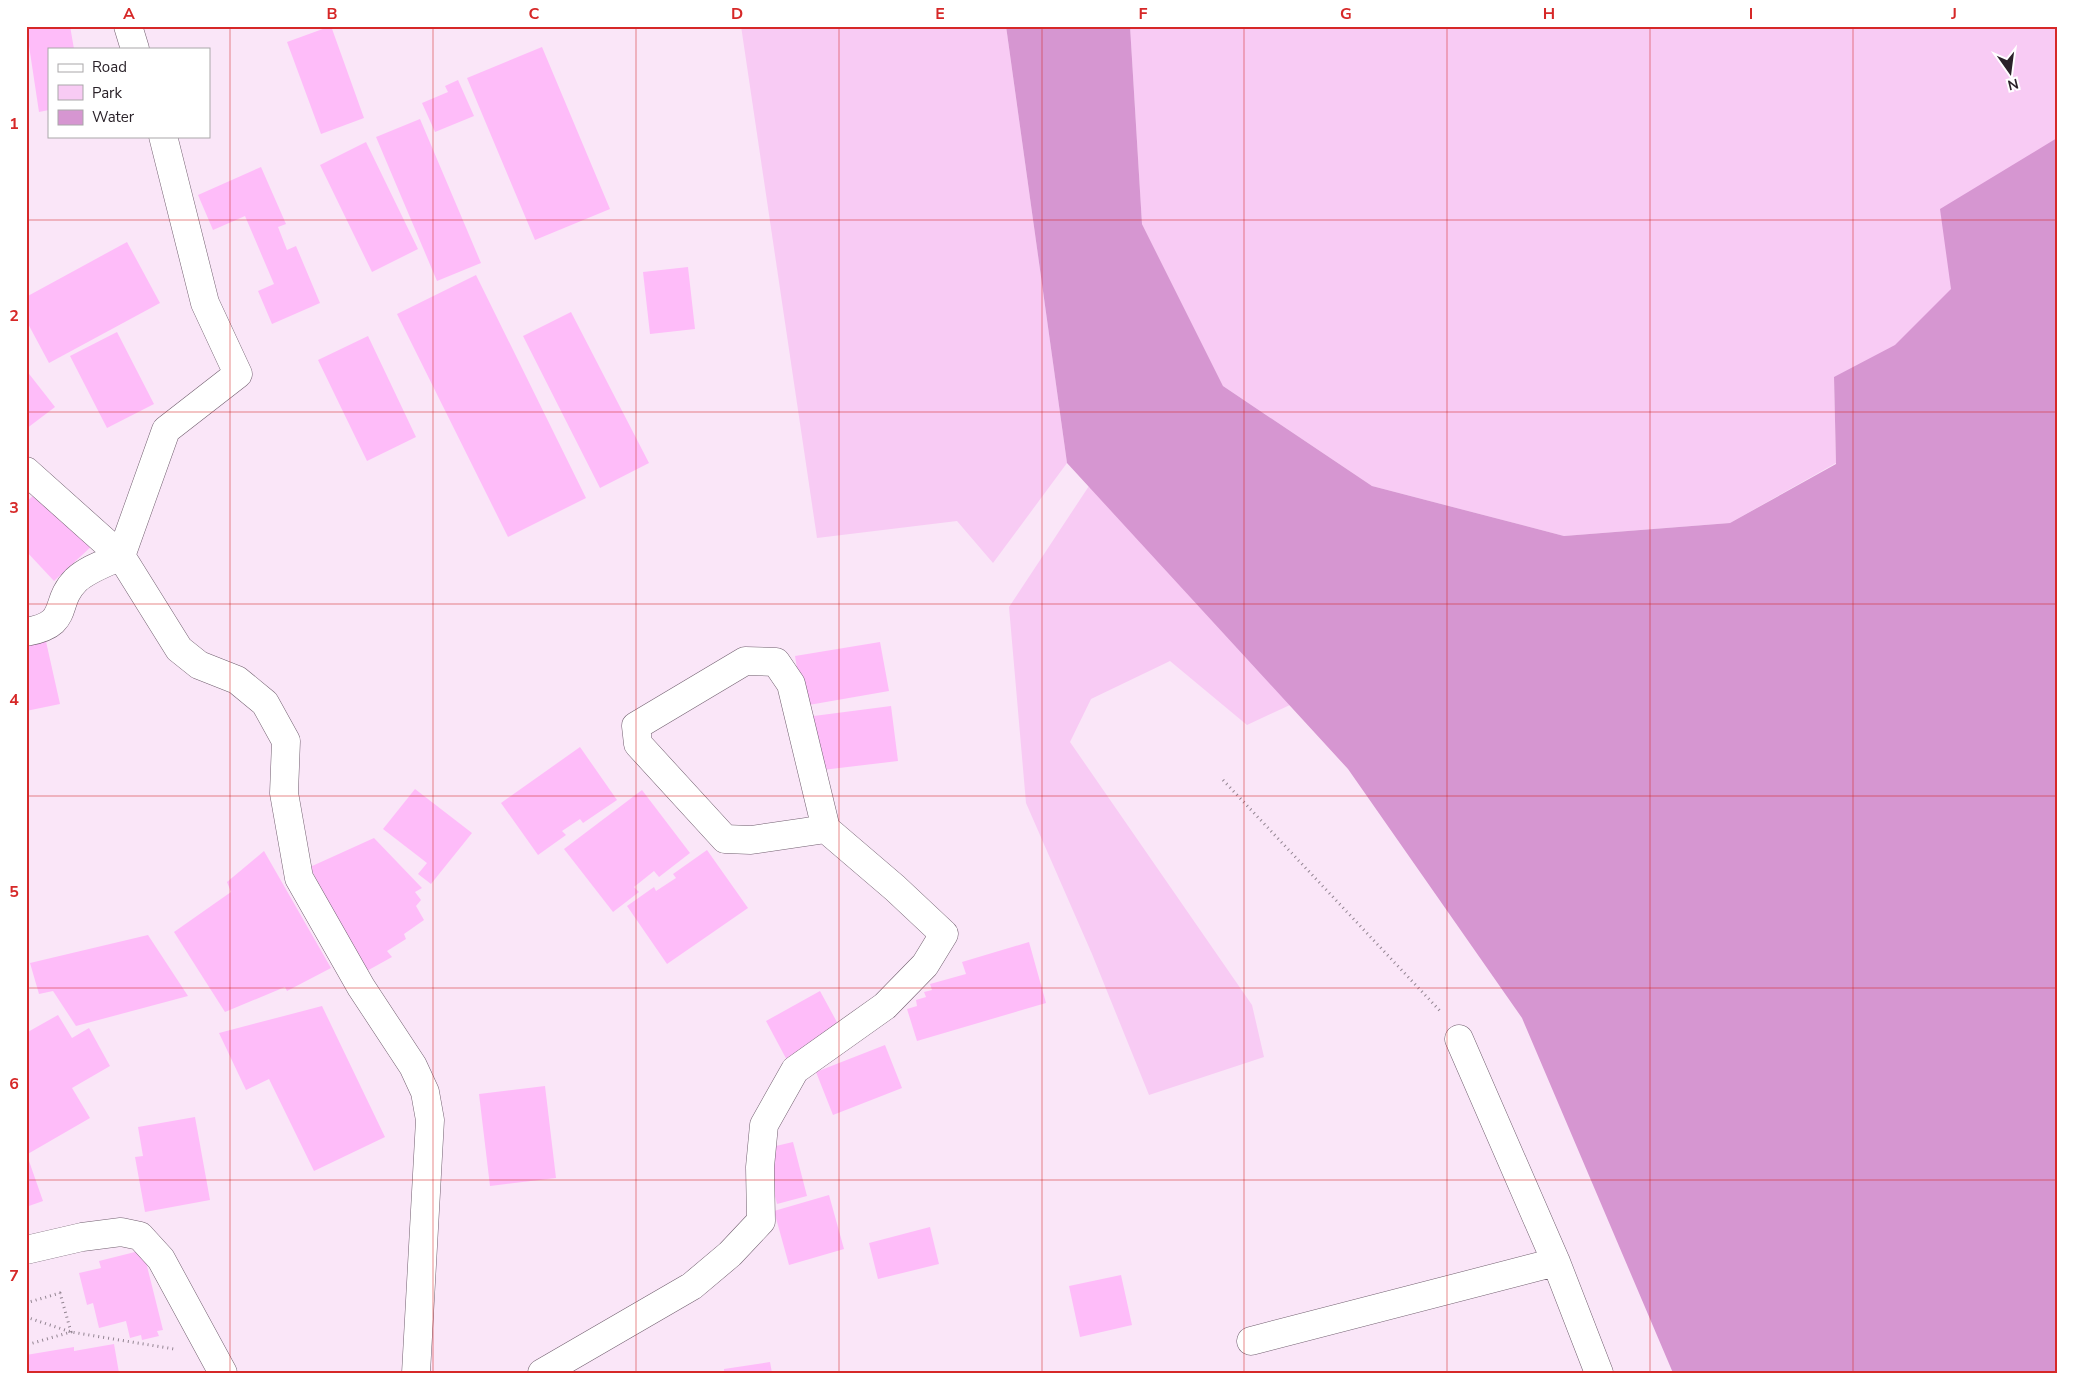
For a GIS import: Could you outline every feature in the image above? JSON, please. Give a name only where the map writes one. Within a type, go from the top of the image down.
[{"type":"street","points":[[128,26],[135,48]]},
{"type":"street","points":[[26,632],[52,624],[59,616],[75,581],[84,574],[121,556],[166,430],[238,374],[205,303],[164,138]]},
{"type":"street","points":[[26,471],[121,556],[179,649],[199,665],[237,680],[265,703],[286,741],[284,793],[299,878],[361,987],[413,1066],[425,1092],[430,1120],[416,1373]]},
{"type":"street","points":[[542,1373],[692,1286],[730,1254],[761,1221],[760,1167],[764,1125],[795,1070],[885,1006],[925,965],[944,934],[895,888],[826,829],[791,684],[776,662],[745,661],[636,726],[638,744],[725,839],[751,840],[826,829]]},
{"type":"street","points":[[1459,1039],[1556,1262],[1599,1373]]},
{"type":"street","points":[[26,1250],[82,1237],[121,1232],[140,1236],[161,1258],[218,1364]]},
{"type":"street","points":[[1251,1341],[1556,1262]]},
{"type":"path","points":[[1223,780],[1441,1012],[1459,1039]]},
{"type":"path","points":[[26,1303],[60,1293],[71,1332]]},
{"type":"path","points":[[26,1317],[71,1332],[218,1364]]},
{"type":"path","points":[[26,1345],[71,1332]]},
{"type":"green space","points":[[741,26],[1006,26],[1067,463],[993,563],[957,521],[817,538]]},
{"type":"green space","points":[[1130,26],[2057,26],[2057,407],[1834,377],[1836,463],[1730,523],[1564,536],[1372,486],[1223,386],[1142,224]]},
{"type":"green space","points":[[1089,486],[1290,705],[1247,725],[1170,661],[1091,699],[1070,742],[1252,1005],[1264,1057],[1149,1095],[1092,954],[1026,803],[1009,607]]},
{"type":"water","points":[[1006,26],[1130,26],[1142,224],[1223,386],[1372,486],[1564,536],[1730,523],[1836,464],[1834,377],[1895,345],[1951,289],[1940,209],[2057,138],[2057,1373],[1673,1373],[1522,1018],[1348,769],[1067,463]]},
{"type":"building","points":[[26,26],[70,26],[74,48],[48,48],[48,110],[39,112]]},
{"type":"building","points":[[331,26],[364,118],[321,134],[287,42]]},
{"type":"building","points":[[542,47],[610,209],[535,240],[467,78]]},
{"type":"building","points":[[458,80],[474,116],[435,132],[422,103],[448,92],[445,86]]},
{"type":"building","points":[[420,119],[481,263],[437,281],[376,137]]},
{"type":"building","points":[[366,142],[418,249],[372,272],[320,165]]},
{"type":"building","points":[[261,167],[286,224],[278,227],[287,250],[296,246],[320,303],[272,324],[258,291],[274,284],[245,216],[213,230],[198,195]]},
{"type":"building","points":[[127,242],[160,303],[49,363],[26,320],[26,297]]},
{"type":"building","points":[[688,267],[695,329],[650,334],[643,272]]},
{"type":"building","points":[[476,275],[586,498],[508,537],[397,314]]},
{"type":"building","points":[[571,312],[649,463],[600,488],[523,336]]},
{"type":"building","points":[[117,332],[154,404],[107,428],[70,356]]},
{"type":"building","points":[[368,336],[416,437],[367,461],[318,360]]},
{"type":"building","points":[[26,370],[55,407],[26,429]]},
{"type":"building","points":[[42,488],[94,544],[54,581],[26,551],[26,502]]},
{"type":"building","points":[[45,637],[60,704],[26,711],[26,641]]},
{"type":"building","points":[[880,642],[889,691],[803,706],[795,656]]},
{"type":"building","points":[[891,706],[898,761],[814,771],[806,717]]},
{"type":"building","points":[[580,747],[617,800],[583,823],[580,819],[562,831],[566,835],[538,855],[501,803]]},
{"type":"building","points":[[415,789],[472,833],[431,884],[418,874],[427,863],[383,829]]},
{"type":"building","points":[[642,790],[690,853],[659,877],[654,871],[634,887],[639,892],[613,912],[564,849]]},
{"type":"building","points":[[374,838],[422,888],[415,892],[421,900],[416,906],[424,920],[404,934],[406,939],[387,951],[392,957],[365,972],[310,867]]},
{"type":"building","points":[[707,850],[748,908],[667,964],[627,906],[654,887],[656,891],[676,878],[673,874]]},
{"type":"building","points":[[264,851],[331,968],[287,991],[285,987],[225,1012],[174,932],[231,892],[227,882]]},
{"type":"building","points":[[148,935],[188,996],[76,1026],[53,991],[39,994],[30,963]]},
{"type":"building","points":[[1029,942],[1046,1003],[917,1041],[907,1009],[917,1006],[916,1000],[926,997],[924,992],[932,990],[930,984],[966,974],[962,962]]},
{"type":"building","points":[[820,991],[844,1035],[789,1064],[766,1021]]},
{"type":"building","points":[[322,1006],[385,1137],[314,1171],[269,1079],[246,1090],[219,1033]]},
{"type":"building","points":[[58,1015],[72,1038],[89,1028],[110,1066],[72,1088],[90,1118],[26,1155],[26,1033]]},
{"type":"building","points":[[885,1045],[902,1088],[833,1115],[816,1072]]},
{"type":"building","points":[[545,1086],[556,1178],[490,1186],[479,1094]]},
{"type":"building","points":[[195,1117],[210,1200],[145,1212],[135,1157],[143,1156],[138,1127]]},
{"type":"building","points":[[793,1142],[807,1196],[777,1204],[763,1149]]},
{"type":"building","points":[[29,1161],[43,1201],[26,1207],[26,1162]]},
{"type":"building","points":[[829,1195],[844,1249],[789,1265],[774,1211]]},
{"type":"building","points":[[930,1227],[939,1264],[878,1279],[869,1243]]},
{"type":"building","points":[[143,1250],[163,1330],[157,1331],[159,1336],[142,1340],[141,1335],[130,1338],[126,1321],[99,1328],[93,1303],[87,1305],[79,1273],[101,1268],[99,1261]]},
{"type":"building","points":[[1121,1275],[1132,1325],[1080,1337],[1069,1286]]},
{"type":"building","points":[[114,1344],[119,1373],[26,1373],[26,1355],[74,1347],[74,1351]]},
{"type":"building","points":[[770,1362],[772,1373],[724,1373],[724,1369]]}]
